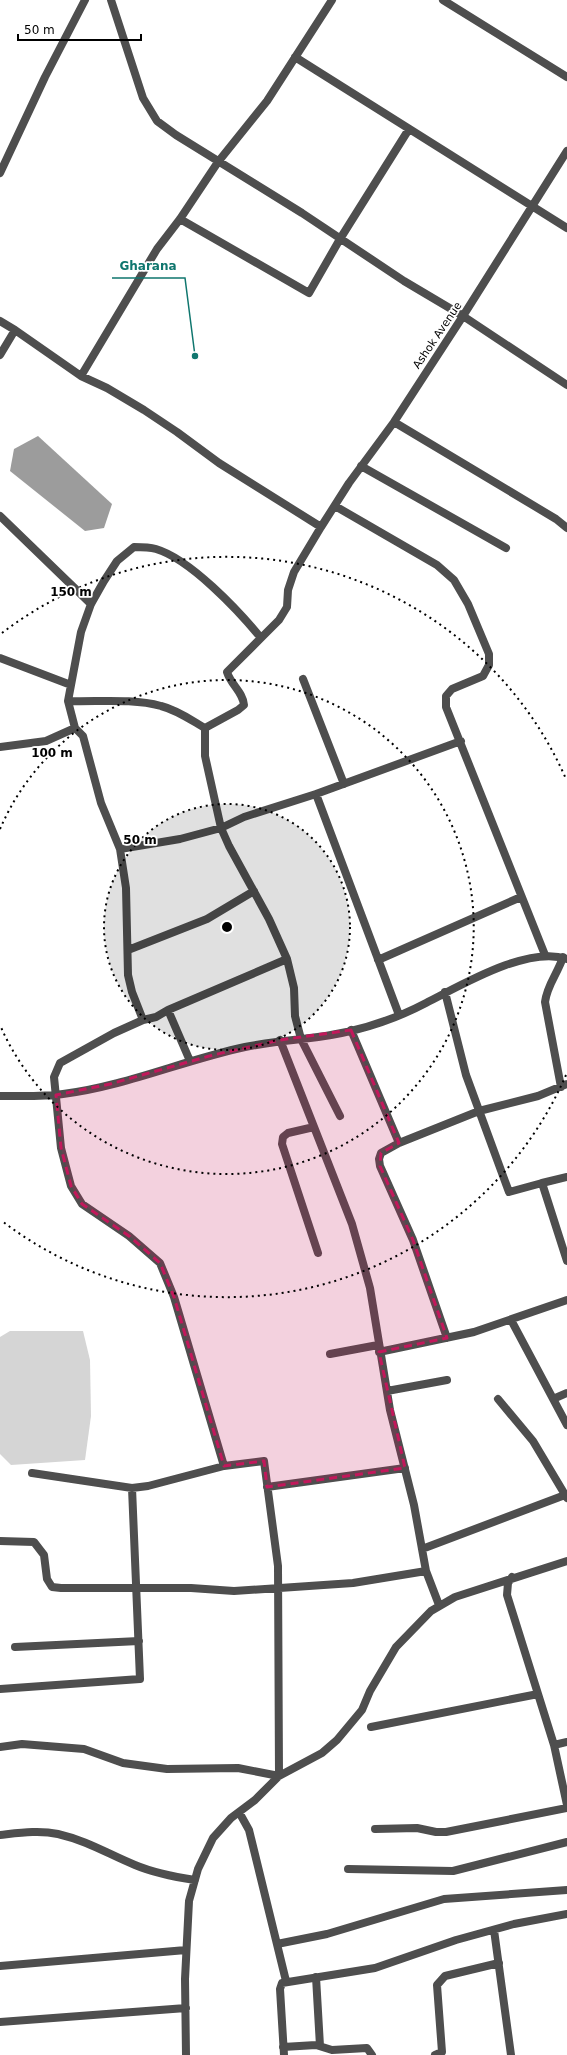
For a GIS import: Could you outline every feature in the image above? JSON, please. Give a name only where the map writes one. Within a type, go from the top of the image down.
[{"type":"street","points":[[0,173],[45,77],[85,0]]},
{"type":"street","points":[[111,0],[144,98],[157,121],[218,162],[284,202],[463,316],[567,385]]},
{"type":"street","points":[[81,376],[157,250],[180,219],[218,162],[267,101],[332,0]]},
{"type":"street","points":[[443,0],[567,77]]},
{"type":"street","points":[[296,57],[567,228]]},
{"type":"street","points":[[180,219],[309,293],[340,239],[409,129]]},
{"type":"street","name":"Ashok Avenue","points":[[205,728],[238,710],[244,705],[243,696],[230,680],[227,672],[279,620],[287,607],[288,590],[294,572],[321,527],[361,466],[394,422],[567,151]]},
{"type":"street","points":[[0,321],[81,376],[107,388],[144,410],[177,432],[219,464],[321,527]]},
{"type":"street","points":[[0,355],[15,330]]},
{"type":"street","points":[[394,422],[556,519],[567,528]]},
{"type":"street","points":[[361,466],[506,548]]},
{"type":"street","points":[[335,506],[437,565],[454,580],[472,612],[489,654],[489,665],[483,676],[452,689],[446,696],[446,707],[545,955]]},
{"type":"street","points":[[0,516],[91,604]]},
{"type":"street","points":[[143,1020],[130,986],[128,975],[126,888],[120,850],[101,803],[83,736],[75,728],[68,700],[81,632],[91,604],[117,561],[134,547],[155,548],[178,559],[237,609],[261,638]]},
{"type":"street","points":[[0,658],[71,685]]},
{"type":"street","points":[[303,679],[344,784]]},
{"type":"street","points":[[68,700],[146,703],[162,706],[205,728],[205,756],[221,828],[228,846],[254,891],[287,959],[294,988],[295,1016],[301,1039],[340,1116]]},
{"type":"street","points":[[0,748],[46,741],[75,728]]},
{"type":"street","points":[[120,850],[180,839],[221,828],[244,817],[316,794],[460,741]]},
{"type":"street","points":[[316,794],[399,1016]]},
{"type":"street","points":[[128,950],[206,919],[254,891]]},
{"type":"street","points":[[378,960],[521,897]]},
{"type":"street","points":[[0,1096],[56,1095],[110,1084],[190,1061],[280,1040],[301,1039],[370,1026],[399,1016],[426,1004],[445,992],[503,966],[545,955],[565,958],[546,991],[545,1002],[564,1085],[538,1096],[479,1111],[399,1143],[381,1153],[379,1159],[380,1166],[413,1240],[447,1338]]},
{"type":"street","points":[[224,1466],[174,1297],[160,1263],[129,1236],[82,1204],[71,1186],[61,1148],[54,1077],[60,1063],[102,1039],[143,1020],[156,1017],[168,1010],[287,959]]},
{"type":"street","points":[[445,992],[466,1075],[509,1192],[567,1177]]},
{"type":"street","points":[[168,1010],[190,1061]]},
{"type":"street","points":[[350,1030],[399,1143]]},
{"type":"street","points":[[280,1040],[352,1224],[370,1288],[387,1391],[426,1570],[440,1604]]},
{"type":"street","points":[[314,1127],[288,1133],[283,1137],[282,1144],[318,1253]]},
{"type":"street","points":[[542,1183],[567,1261]]},
{"type":"street","points":[[330,1354],[447,1338],[474,1332],[567,1300]]},
{"type":"street","points":[[511,1320],[567,1426]]},
{"type":"street","points":[[387,1391],[447,1380]]},
{"type":"street","points":[[553,1399],[567,1393]]},
{"type":"street","points":[[422,1549],[566,1497],[533,1441],[498,1399]]},
{"type":"street","points":[[32,1473],[132,1488],[154,1484],[224,1466],[264,1461],[278,1566],[279,1776]]},
{"type":"street","points":[[267,1487],[405,1468]]},
{"type":"street","points":[[0,1689],[140,1679],[132,1488]]},
{"type":"street","points":[[0,1542],[34,1542],[44,1555],[47,1579],[52,1587],[87,1590],[137,1588],[234,1591],[353,1583],[426,1570]]},
{"type":"street","points":[[186,2055],[186,1950],[189,1901],[195,1880],[213,1838],[231,1818],[254,1800],[279,1776],[322,1753],[337,1740],[362,1710],[370,1691],[396,1647],[408,1633],[440,1604],[455,1597],[512,1577],[567,1561]]},
{"type":"street","points":[[375,1829],[417,1828],[436,1832],[446,1832],[567,1807],[554,1745],[507,1595],[508,1583],[512,1577]]},
{"type":"street","points":[[15,1647],[139,1640]]},
{"type":"street","points":[[371,1727],[538,1694]]},
{"type":"street","points":[[554,1745],[567,1742]]},
{"type":"street","points":[[0,1747],[22,1744],[84,1749],[123,1763],[168,1769],[238,1768],[279,1776]]},
{"type":"street","points":[[239,1812],[249,1830],[286,1981]]},
{"type":"street","points":[[0,1835],[30,1832],[57,1834],[90,1843],[135,1865],[163,1874],[195,1880]]},
{"type":"street","points":[[348,1869],[453,1871],[567,1842]]},
{"type":"street","points":[[277,1944],[327,1934],[444,1898],[567,1890]]},
{"type":"street","points":[[372,2055],[367,2048],[332,2050],[320,2046],[283,2051],[280,1989],[282,1983],[286,1981],[375,1968],[456,1940],[567,1914]]},
{"type":"street","points":[[494,1930],[511,2055]]},
{"type":"street","points":[[0,1966],[186,1950]]},
{"type":"street","points":[[434,2055],[442,2052],[436,1984],[445,1976],[499,1963]]},
{"type":"street","points":[[316,1977],[320,2046]]},
{"type":"street","points":[[0,2022],[186,2008]]},
{"type":"highlighted area","points":[[351,1030],[399,1143],[381,1153],[380,1166],[413,1240],[447,1338],[379,1352],[405,1468],[267,1487],[264,1461],[224,1466],[174,1297],[160,1263],[129,1236],[82,1204],[71,1186],[61,1148],[56,1095],[110,1084],[213,1055],[280,1040]]},
{"type":"shaded area","points":[[38,436],[112,504],[104,528],[85,531],[10,471],[14,449]]},
{"type":"shaded area","points":[[10,1331],[83,1331],[90,1360],[91,1416],[85,1460],[11,1465],[0,1454],[0,1337]]},
{"type":"place","name":"Gharana","points":[[195,356]]}]
